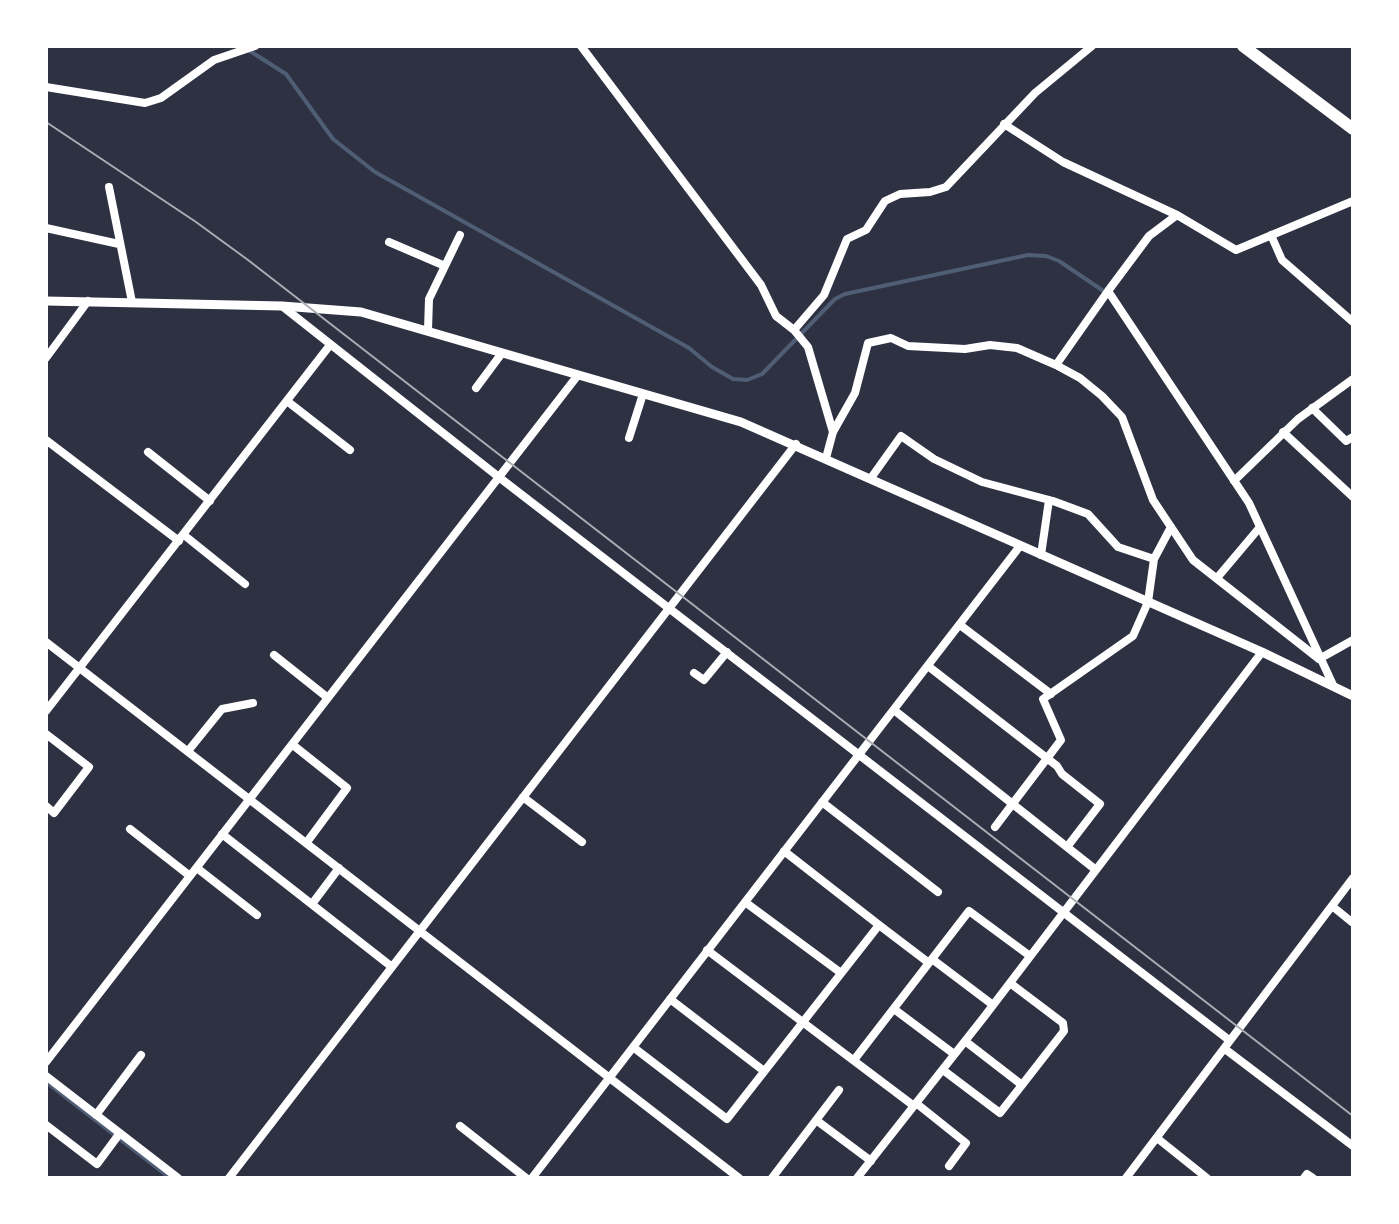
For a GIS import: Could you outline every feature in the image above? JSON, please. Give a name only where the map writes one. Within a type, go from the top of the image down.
[{"type":"highway","points":[[1243,46],[1353,129]]},
{"type":"street","points":[[46,87],[145,103],[161,98],[214,60],[255,46]]},
{"type":"street","points":[[581,46],[761,285],[776,316],[808,347],[833,432]]},
{"type":"street","points":[[796,333],[824,295],[847,239],[866,230],[885,201],[900,194],[930,192],[946,187],[1035,93],[1092,46]]},
{"type":"street","points":[[1004,124],[1063,162],[1177,215],[1236,250],[1353,201]]},
{"type":"street","points":[[109,187],[132,302]]},
{"type":"street","points":[[1056,365],[1149,236],[1177,215]]},
{"type":"street","points":[[46,228],[119,244]]},
{"type":"street","points":[[428,330],[429,299],[460,235]]},
{"type":"street","points":[[1271,235],[1282,260],[1353,322]]},
{"type":"street","points":[[389,242],[445,266]]},
{"type":"street","points":[[1108,291],[1249,503],[1333,685]]},
{"type":"street","points":[[46,301],[282,306],[361,312],[741,422],[1262,652],[1353,696]]},
{"type":"street","points":[[46,358],[88,301]]},
{"type":"street","points":[[282,306],[1063,913],[1353,1146]]},
{"type":"street","points":[[826,458],[833,432],[855,393],[868,343],[891,338],[908,346],[965,349],[990,345],[1017,348],[1056,365],[1091,387],[1122,417],[1153,500],[1193,560],[1319,659]]},
{"type":"street","points":[[46,711],[330,345]]},
{"type":"street","points":[[476,388],[502,353]]},
{"type":"street","points":[[46,1062],[578,375]]},
{"type":"street","points":[[1234,481],[1283,432],[1353,379]]},
{"type":"street","points":[[629,438],[643,394]]},
{"type":"street","points":[[287,401],[350,450]]},
{"type":"street","points":[[1312,408],[1346,441],[1353,437]]},
{"type":"street","points":[[1283,432],[1353,497]]},
{"type":"street","points":[[871,478],[901,436],[934,459],[982,482],[1088,514],[1118,547],[1154,559]]},
{"type":"street","points":[[46,440],[245,584]]},
{"type":"street","points":[[229,1178],[796,444]]},
{"type":"street","points":[[148,452],[210,501]]},
{"type":"street","points":[[1041,555],[1049,500]]},
{"type":"street","points":[[995,827],[1061,740],[1043,699],[1133,636],[1148,602],[1154,559],[1171,527]]},
{"type":"street","points":[[1217,578],[1260,527]]},
{"type":"street","points":[[460,1126],[529,1178],[1020,546]]},
{"type":"street","points":[[960,625],[1051,694]]},
{"type":"street","points":[[1319,659],[1353,640]]},
{"type":"street","points":[[46,642],[739,1178]]},
{"type":"street","points":[[694,673],[704,680],[727,652]]},
{"type":"street","points":[[857,1178],[1262,652]]},
{"type":"street","points":[[274,655],[328,698]]},
{"type":"street","points":[[928,666],[1048,759],[1100,804],[1067,847]]},
{"type":"street","points":[[188,751],[222,709],[253,703]]},
{"type":"street","points":[[894,710],[1096,870]]},
{"type":"street","points":[[46,734],[89,767],[54,813],[46,806]]},
{"type":"street","points":[[293,745],[347,788],[307,842]]},
{"type":"street","points":[[523,797],[582,842]]},
{"type":"street","points":[[822,802],[938,892]]},
{"type":"street","points":[[130,829],[190,876]]},
{"type":"street","points":[[222,834],[392,967]]},
{"type":"street","points":[[784,851],[879,925],[993,1005]]},
{"type":"street","points":[[197,868],[257,915]]},
{"type":"street","points":[[312,904],[339,868]]},
{"type":"street","points":[[1126,1178],[1353,878]]},
{"type":"street","points":[[745,902],[841,973]]},
{"type":"street","points":[[1332,906],[1353,923]]},
{"type":"street","points":[[854,1060],[969,911],[1030,956]]},
{"type":"street","points":[[633,1047],[727,1119],[879,925]]},
{"type":"street","points":[[707,950],[966,1143],[949,1166]]},
{"type":"street","points":[[943,1070],[1000,1113],[1064,1031],[1063,1023],[1010,983]]},
{"type":"street","points":[[670,999],[764,1071]]},
{"type":"street","points":[[894,1009],[954,1054]]},
{"type":"street","points":[[965,1041],[1022,1085]]},
{"type":"street","points":[[96,1115],[141,1055]]},
{"type":"street","points":[[46,1076],[118,1135],[178,1178]]},
{"type":"street","points":[[772,1178],[839,1090]]},
{"type":"street","points":[[816,1120],[871,1161]]},
{"type":"street","points":[[46,1125],[97,1164],[118,1135]]},
{"type":"street","points":[[1157,1138],[1207,1178]]},
{"type":"street","points":[[1304,1178],[1307,1174],[1313,1178]]},
{"type":"waterway","points":[[242,46],[286,74],[333,139],[375,172],[689,348],[733,379],[747,380],[762,374],[835,299],[845,294],[1028,255],[1046,256],[1059,261],[1102,290]]},
{"type":"waterway","points":[[46,1082],[170,1178]]},
{"type":"tram line","points":[[46,122],[248,260],[1353,1116]]}]
